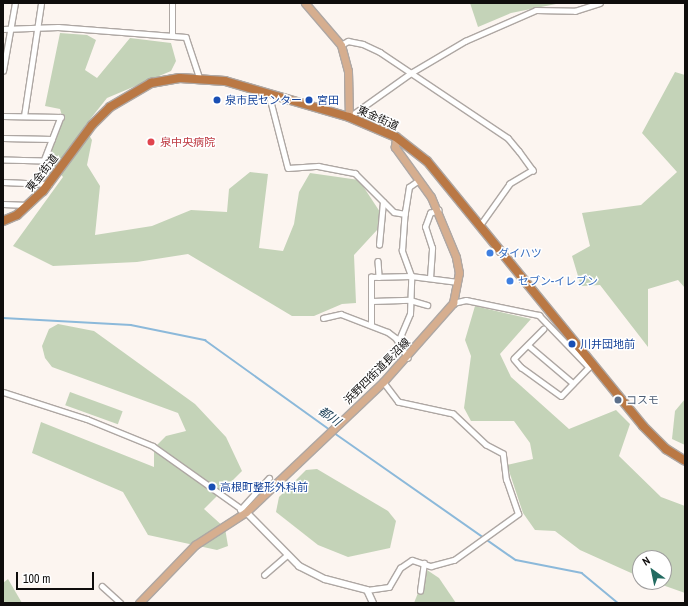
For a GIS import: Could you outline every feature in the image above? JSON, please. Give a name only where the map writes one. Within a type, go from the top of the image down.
[{"type":"highway","name":"東金街道","points":[[3,221],[30,205],[49,184],[92,125],[122,98],[152,83],[200,79],[225,81],[349,117],[396,137],[427,161],[591,366],[666,450],[685,461]]},
{"type":"main road","points":[[305,3],[341,45],[348,71],[349,117]]},
{"type":"main road","name":"浜野四街道長沼線","points":[[140,603],[195,545],[243,511],[383,382],[408,358],[453,303],[458,282],[456,257],[438,210],[419,180],[395,147],[396,137]]},
{"type":"street","points":[[3,71],[15,3]]},
{"type":"street","points":[[24,116],[41,3]]},
{"type":"street","points":[[172,3],[172,36]]},
{"type":"street","points":[[349,117],[411,73],[465,41],[536,10],[575,11],[600,3]]},
{"type":"street","points":[[3,29],[64,28],[186,38],[200,79]]},
{"type":"street","points":[[341,45],[348,41],[363,44],[411,73],[508,138],[533,170],[510,184],[480,226]]},
{"type":"street","points":[[269,94],[288,168],[318,166],[355,173],[394,212],[405,214]]},
{"type":"street","points":[[3,116],[61,117],[44,161],[3,160]]},
{"type":"street","points":[[3,138],[52,139]]},
{"type":"street","points":[[398,342],[410,314],[411,276],[402,251],[405,214],[409,187],[419,180]]},
{"type":"street","points":[[3,182],[49,184]]},
{"type":"street","points":[[379,245],[383,202]]},
{"type":"street","points":[[3,204],[30,205]]},
{"type":"street","points":[[430,278],[432,248],[425,227],[430,214],[438,210]]},
{"type":"street","points":[[378,261],[379,277]]},
{"type":"street","points":[[371,324],[371,277],[411,276],[458,282]]},
{"type":"street","points":[[372,301],[410,300],[427,305]]},
{"type":"street","points":[[453,303],[466,300],[539,315],[591,366],[561,396],[521,367],[514,359],[544,329]]},
{"type":"street","points":[[322,318],[341,314],[371,324],[388,332],[398,342],[408,358]]},
{"type":"street","points":[[528,345],[573,383]]},
{"type":"street","points":[[3,392],[80,416],[153,446],[243,511],[286,556],[314,574],[366,590],[389,586],[400,568],[412,560],[438,566],[454,560],[518,514],[506,480],[506,458],[486,445],[458,417],[441,409],[400,403],[383,382]]},
{"type":"street","points":[[243,511],[269,478]]},
{"type":"street","points":[[264,575],[286,556]]},
{"type":"street","points":[[420,591],[424,563]]},
{"type":"street","points":[[102,586],[121,603]]},
{"type":"street","points":[[366,590],[373,603]]},
{"type":"green space","points":[[470,3],[561,3],[511,13],[478,27]]},
{"type":"green space","points":[[60,33],[87,35],[96,40],[85,70],[97,78],[130,38],[171,43],[176,61],[171,71],[107,98],[84,127],[92,140],[87,165],[100,186],[95,235],[152,226],[191,210],[227,212],[229,189],[250,172],[268,174],[259,248],[283,251],[294,224],[299,192],[310,173],[359,180],[380,212],[377,230],[354,255],[356,303],[342,304],[314,316],[292,316],[188,254],[137,262],[53,266],[13,246],[63,177],[52,164],[43,167],[63,119],[60,109],[45,106]]},
{"type":"green space","points":[[675,72],[685,75],[685,288],[678,280],[648,289],[648,347],[600,285],[581,286],[572,256],[590,246],[582,213],[641,205],[677,172],[642,133]]},
{"type":"green space","points":[[475,306],[531,319],[500,354],[511,377],[569,429],[616,410],[630,424],[619,456],[661,497],[685,506],[685,593],[672,588],[672,550],[632,550],[632,573],[580,550],[555,531],[535,530],[523,513],[507,465],[533,459],[530,443],[514,421],[471,421],[464,408],[471,356],[465,340]]},
{"type":"green space","points":[[58,324],[94,331],[195,404],[226,437],[242,471],[204,509],[225,528],[228,546],[217,550],[148,535],[123,492],[32,453],[41,422],[154,467],[154,448],[166,436],[186,431],[178,413],[52,367],[45,358],[42,346],[49,329]]},
{"type":"green space","points":[[70,392],[123,411],[118,424],[65,405]]},
{"type":"green space","points":[[685,399],[685,445],[672,439],[675,411]]},
{"type":"green space","points":[[317,469],[388,511],[396,521],[390,548],[348,557],[318,545],[276,512],[279,497],[306,470]]},
{"type":"green space","points":[[427,570],[439,578],[456,603],[414,603]]},
{"type":"green space","points":[[8,579],[22,603],[3,603],[3,583]]},
{"type":"waterway","name":"都川","points":[[3,318],[131,325],[205,340],[329,429]]},
{"type":"waterway","name":"都川","points":[[333,432],[516,560],[582,573],[618,603]]},
{"type":"place","name":"泉市民センター","points":[[217,100]]},
{"type":"place","name":"宮田","points":[[309,100]]},
{"type":"place","name":"泉中央病院","points":[[151,142]]},
{"type":"place","name":"ダイハツ","points":[[490,253]]},
{"type":"place","name":"セブン-イレブン","points":[[510,281]]},
{"type":"place","name":"川井団地前","points":[[572,344]]},
{"type":"place","name":"コスモ","points":[[618,400]]},
{"type":"place","name":"高根町整形外科前","points":[[212,487]]}]
